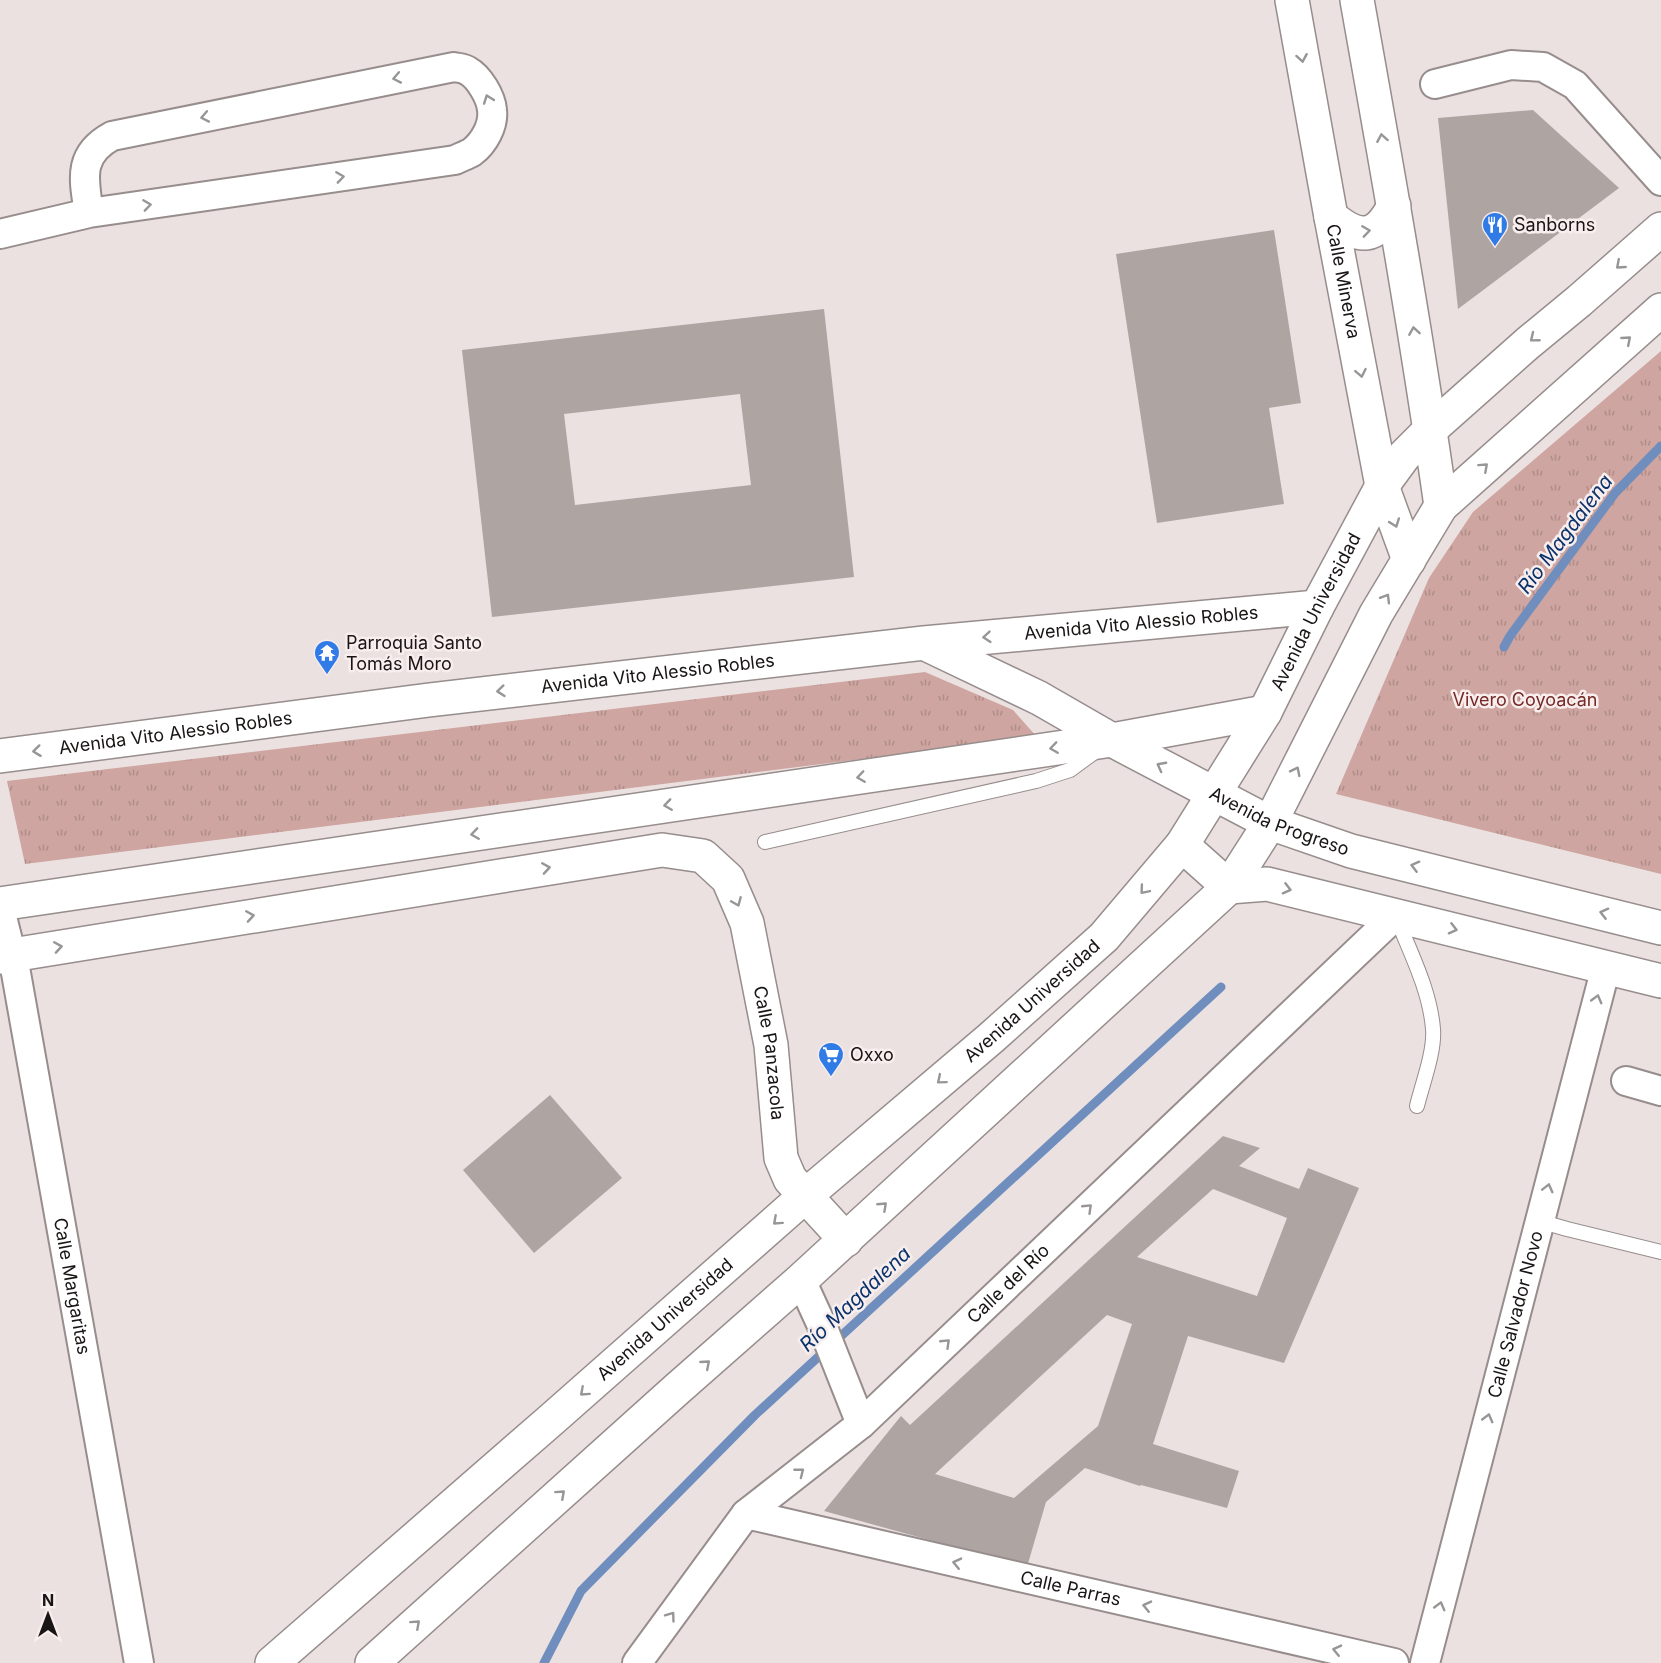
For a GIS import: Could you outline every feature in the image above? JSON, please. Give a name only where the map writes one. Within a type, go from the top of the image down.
[{"type":"main road","name":"Calle Minerva","points":[[1292,0],[1382,486],[1409,560]]},
{"type":"main road","points":[[1357,0],[1394,206],[1441,506]]},
{"type":"main road","points":[[1331,217],[1344,228],[1366,234],[1386,222],[1394,206]]},
{"type":"main road","name":"Avenida Universidad","points":[[272,1663],[805,1196],[991,1038],[1104,937],[1182,845],[1265,712],[1317,607],[1382,486],[1404,456],[1528,343],[1661,229]]},
{"type":"main road","points":[[372,1663],[846,1240],[1229,887],[1270,824],[1376,614],[1441,506],[1661,310]]},
{"type":"main road","name":"Avenida Vito Alessio Robles","points":[[0,756],[429,699],[924,643],[1317,607]]},
{"type":"main road","name":"Avenida Progreso","points":[[924,643],[1039,698],[1112,740],[1270,824],[1351,850],[1661,928]]},
{"type":"main road","points":[[0,904],[1112,740],[1265,712]]},
{"type":"main road","points":[[1182,845],[1229,887],[1267,884],[1661,981]]},
{"type":"main road","name":"Calle Panzacola","points":[[6,956],[662,849],[703,856],[728,879],[747,923],[771,1045],[781,1158],[790,1179],[846,1240]]},
{"type":"street","points":[[1435,84],[1511,65],[1543,67],[1575,85],[1661,181]]},
{"type":"street","points":[[0,234],[90,213],[455,160],[471,153],[481,143],[490,127],[492,110],[485,89],[476,78],[467,70],[454,67],[112,136],[100,142],[86,162],[86,189],[90,213]]},
{"type":"street","name":"Calle Margaritas","points":[[0,909],[6,956],[139,1663]]},
{"type":"street","name":"Calle del Río","points":[[637,1663],[746,1514],[861,1424],[1396,915]]},
{"type":"street","name":"Calle Salvador Novo","points":[[1425,1663],[1606,966]]},
{"type":"street","points":[[1626,1081],[1661,1091]]},
{"type":"street","points":[[801,1280],[823,1328],[861,1424]]},
{"type":"street","name":"Calle Parras","points":[[746,1514],[1394,1663]]},
{"type":"lane","points":[[765,842],[1036,781],[1070,770],[1112,740]]},
{"type":"lane","points":[[1396,915],[1427,996],[1433,1030],[1431,1049],[1417,1106]]},
{"type":"lane","points":[[1539,1221],[1661,1252]]},
{"type":"green space","name":"Vivero Coyoacán","points":[[1661,351],[1661,874],[1336,794],[1429,578],[1473,512]]},
{"type":"green space","points":[[925,672],[1013,710],[1037,737],[25,864],[7,781]]},
{"type":"building","name":"Sanborns","points":[[1533,110],[1619,188],[1458,309],[1438,118]]},
{"type":"building","points":[[1274,230],[1301,403],[1269,408],[1284,504],[1157,523],[1116,254]]},
{"type":"building","points":[[824,309],[854,577],[492,617],[462,350]],"holes":[[[740,394],[751,485],[575,505],[564,414]]]},
{"type":"building","points":[[550,1095],[622,1178],[534,1253],[463,1170]]},
{"type":"building","points":[[1223,1136],[1260,1148],[1239,1166],[1299,1189],[1308,1168],[1359,1188],[1284,1363],[1188,1336],[1153,1444],[1239,1471],[1227,1508],[1140,1486],[1085,1468],[1046,1502],[1027,1567],[824,1511],[901,1416],[910,1425]],"holes":[[[1213,1189],[1287,1218],[1257,1296],[1137,1257]],[[1107,1315],[1132,1324],[1098,1426],[1014,1498],[935,1474]]]},
{"type":"waterway","name":"Río Magdalena","points":[[1504,647],[1615,493],[1661,446]]},
{"type":"waterway","name":"Río Magdalena","points":[[544,1663],[581,1591],[755,1415],[1221,987]]},
{"type":"place","name":"Sanborns","points":[[1495,248]]},
{"type":"place","name":"Parroquia Santo Tomás Moro","points":[[327,676]]},
{"type":"place","name":"Oxxo","points":[[831,1078]]}]
